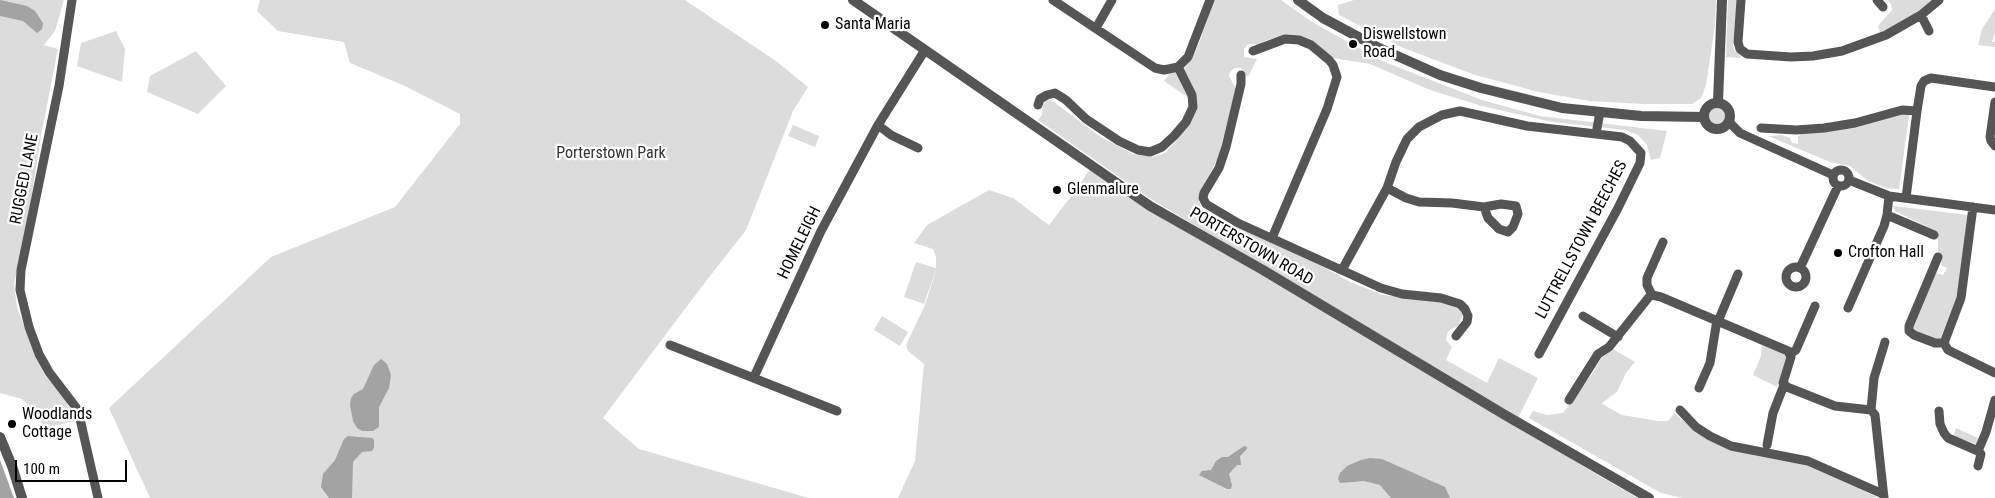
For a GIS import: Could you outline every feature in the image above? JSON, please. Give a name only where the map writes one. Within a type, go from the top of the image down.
[{"type":"street","name":"RUGGED LANE","points":[[72,0],[59,86],[21,270],[20,290],[29,327],[42,359],[78,410],[98,498]]},
{"type":"street","name":"PORTERSTOWN ROAD","points":[[853,0],[1150,206],[1262,270],[1499,412],[1649,498]]},
{"type":"street","points":[[1053,0],[1155,68],[1164,70],[1178,67],[1190,53],[1210,0]]},
{"type":"street","points":[[1096,28],[1112,0]]},
{"type":"street","points":[[1298,0],[1354,36],[1440,75],[1526,100],[1562,108],[1641,116],[1704,117]]},
{"type":"street","points":[[1718,102],[1722,0]]},
{"type":"street","points":[[1741,0],[1738,42],[1740,49],[1747,54],[1803,57],[1827,54],[1850,48],[1886,35],[1921,16],[1939,0]]},
{"type":"street","points":[[1921,16],[1928,31]]},
{"type":"street","points":[[1253,52],[1285,39],[1299,40],[1311,45],[1328,60],[1333,65],[1337,77],[1328,109],[1272,238]]},
{"type":"street","name":"HOMELEIGH","points":[[754,377],[821,231],[878,125],[925,50]]},
{"type":"street","points":[[1038,105],[1040,100],[1047,94],[1055,94],[1066,100],[1086,119],[1119,140],[1138,150],[1150,152],[1162,147],[1174,136],[1186,122],[1193,107],[1192,95],[1178,67]]},
{"type":"street","points":[[1241,75],[1242,84],[1226,147],[1219,168],[1204,193],[1203,198],[1206,204],[1224,216],[1381,288],[1402,294],[1440,298],[1460,304],[1468,316],[1467,322],[1456,336]]},
{"type":"street","points":[[1906,198],[1921,86],[1928,79],[1995,87]]},
{"type":"street","points":[[1718,102],[1728,108],[1730,116],[1729,122],[1723,128],[1714,129],[1707,125],[1704,117],[1708,106],[1718,102]]},
{"type":"street","points":[[1995,102],[1991,141],[1995,146]]},
{"type":"street","points":[[1761,128],[1796,130],[1824,128],[1855,123],[1902,110],[1917,111]]},
{"type":"street","points":[[1342,270],[1387,188],[1406,139],[1429,121],[1460,111],[1527,126],[1596,134],[1600,112]]},
{"type":"street","points":[[1729,122],[1740,133],[1833,175]]},
{"type":"street","points":[[878,125],[918,148]]},
{"type":"street","name":"LUTTRELLSTOWN BEECHES","points":[[1539,354],[1618,208],[1640,163],[1641,153],[1630,141],[1622,137],[1596,134]]},
{"type":"street","points":[[1833,175],[1836,171],[1842,170],[1847,172],[1849,180]]},
{"type":"street","points":[[1833,175],[1834,182],[1838,186]]},
{"type":"street","points":[[1838,186],[1843,186],[1849,180]]},
{"type":"street","points":[[1849,180],[1889,196],[1995,210]]},
{"type":"street","points":[[1800,268],[1838,186]]},
{"type":"street","points":[[1387,188],[1406,198],[1419,202],[1452,203],[1484,207]]},
{"type":"street","points":[[1848,308],[1888,215],[1889,196]]},
{"type":"street","points":[[1944,343],[1961,298],[1973,207]]},
{"type":"street","points":[[1888,215],[1934,235]]},
{"type":"street","points":[[1663,242],[1647,278],[1647,286],[1652,295],[1718,320],[1788,351],[1790,354]]},
{"type":"street","points":[[1938,257],[1908,326],[1909,331],[1914,335],[1935,343],[1944,343]]},
{"type":"street","points":[[1700,388],[1710,363],[1713,336],[1718,320],[1738,274]]},
{"type":"street","points":[[1569,400],[1601,350],[1610,347],[1652,295]]},
{"type":"street","points":[[1767,445],[1773,413],[1784,385],[1784,376],[1790,354],[1796,350],[1814,306]]},
{"type":"street","points":[[1583,316],[1618,337]]},
{"type":"street","points":[[1884,496],[1875,415],[1871,410],[1874,378],[1885,342]]},
{"type":"street","points":[[1944,343],[1948,350],[1995,372]]},
{"type":"street","points":[[670,345],[837,410]]},
{"type":"street","points":[[1784,385],[1835,406],[1871,410]]},
{"type":"street","points":[[1978,450],[1986,432],[1995,400]]},
{"type":"street","points":[[1680,410],[1696,427],[1731,446],[1808,461],[1884,496]]},
{"type":"street","points":[[1939,411],[1940,424],[1948,438],[1978,450],[1981,454],[1978,466]]},
{"type":"street","points":[[0,437],[22,498]]},
{"type":"green space","points":[[0,0],[64,0],[55,31],[44,45],[58,49],[41,136],[28,220],[14,284],[17,307],[30,343],[44,374],[63,395],[75,421],[45,428],[33,410],[22,399],[0,393]]},
{"type":"green space","name":"Porterstown Park","points":[[260,0],[685,0],[776,61],[808,87],[793,111],[746,230],[603,418],[639,449],[809,498],[150,498],[109,408],[271,257],[395,207],[460,124],[460,114],[405,86],[350,63],[344,42],[278,31],[257,11]]},
{"type":"green space","points":[[1214,0],[1281,0],[1312,22],[1382,61],[1482,100],[1540,116],[1667,131],[1660,158],[1651,160],[1647,145],[1638,135],[1625,130],[1552,122],[1482,106],[1430,90],[1370,64],[1332,58],[1284,36],[1267,40],[1258,45],[1248,44],[1244,49],[1244,57],[1257,59],[1248,77],[1241,68],[1235,68],[1230,72],[1229,76],[1236,89],[1218,158],[1198,197],[1201,208],[1233,226],[1308,258],[1350,282],[1383,295],[1439,300],[1462,311],[1462,317],[1458,326],[1448,331],[1446,340],[1452,347],[1446,360],[1487,383],[1499,358],[1538,378],[1518,418],[1146,196],[1038,120],[1042,115],[1043,105],[1046,101],[1051,100],[1101,137],[1133,154],[1152,157],[1165,153],[1178,139],[1194,111],[1196,103],[1164,81],[1170,73],[1185,68],[1192,59]]},
{"type":"green space","points":[[1354,0],[1716,0],[1715,25],[1706,85],[1701,98],[1692,104],[1589,101],[1539,92],[1475,75],[1401,47],[1339,15],[1338,5]]},
{"type":"green space","points":[[1728,0],[1737,0],[1733,46],[1735,51],[1741,56],[1740,58],[1726,57]]},
{"type":"green space","points":[[1887,0],[1934,0],[1912,16],[1880,33],[1878,26],[1892,10],[1891,4]]},
{"type":"green space","points":[[1995,9],[1995,33],[1992,42],[1995,42],[1995,47],[1978,45],[1982,29]]},
{"type":"green space","points":[[116,31],[125,49],[122,82],[77,66],[81,43]]},
{"type":"green space","points":[[196,51],[226,86],[198,114],[147,92],[150,76]]},
{"type":"green space","points":[[1717,108],[1725,116],[1717,124],[1709,116]]},
{"type":"green space","points":[[1908,113],[1899,189],[1886,188],[1868,181],[1850,166],[1830,162],[1768,136],[1782,135],[1790,138],[1792,143],[1798,144],[1798,137],[1801,134]]},
{"type":"green space","points":[[793,125],[819,136],[815,147],[788,136]]},
{"type":"green space","points":[[1093,165],[1518,424],[1584,467],[1638,498],[898,498],[915,461],[924,364],[908,351],[906,345],[925,305],[936,271],[924,304],[904,297],[916,262],[936,268],[936,257],[933,249],[914,243],[927,225],[989,190],[1013,198],[1049,225]]},
{"type":"green space","points":[[1893,206],[1968,215],[1957,298],[1938,340],[1913,331],[1912,327],[1936,273],[1943,275],[1947,268],[1941,265],[1942,255],[1938,251],[1938,232],[1895,211]]},
{"type":"green space","points":[[882,316],[908,332],[900,346],[874,330]]},
{"type":"green space","points":[[1762,344],[1777,349],[1787,356],[1777,387],[1753,375],[1761,356]]},
{"type":"green space","points":[[1613,349],[1635,362],[1626,373],[1617,392],[1602,403],[1604,405],[1622,415],[1658,421],[1668,421],[1674,413],[1695,430],[1732,449],[1758,456],[1808,464],[1835,475],[1878,498],[1683,498],[1661,493],[1529,418],[1533,411],[1547,415],[1563,413],[1592,374],[1605,352]]},
{"type":"green space","points":[[1956,428],[1978,438],[1976,444],[1955,437]]},
{"type":"shaded area","points":[[0,0],[27,6],[35,11],[43,23],[42,29],[37,33],[23,21],[0,16]]},
{"type":"shaded area","points":[[381,359],[387,364],[391,375],[389,388],[379,407],[379,427],[373,431],[362,431],[357,428],[353,421],[350,405],[351,398],[363,389],[374,365]]},
{"type":"shaded area","points":[[348,436],[372,438],[374,440],[374,448],[372,451],[362,452],[353,462],[352,498],[329,498],[321,487],[323,474],[335,460],[344,439]]},
{"type":"shaded area","points":[[1244,446],[1247,449],[1240,456],[1241,465],[1237,465],[1229,474],[1232,485],[1231,489],[1227,489],[1199,475],[1202,471],[1211,470],[1216,461],[1222,457],[1228,457]]},
{"type":"shaded area","points":[[1370,458],[1382,459],[1445,487],[1450,498],[1391,498],[1380,485],[1364,481],[1340,483],[1338,479],[1340,473],[1347,466]]},
{"type":"shaded area","points":[[0,460],[14,498],[0,498]]},
{"type":"place","name":"Santa Maria","points":[[825,25]]},
{"type":"place","name":"Diswellstown Road","points":[[1353,44]]},
{"type":"place","name":"Glenmalure","points":[[1057,190]]},
{"type":"place","name":"Crofton Hall","points":[[1838,253]]},
{"type":"place","name":"Woodlands Cottage","points":[[12,424]]}]
